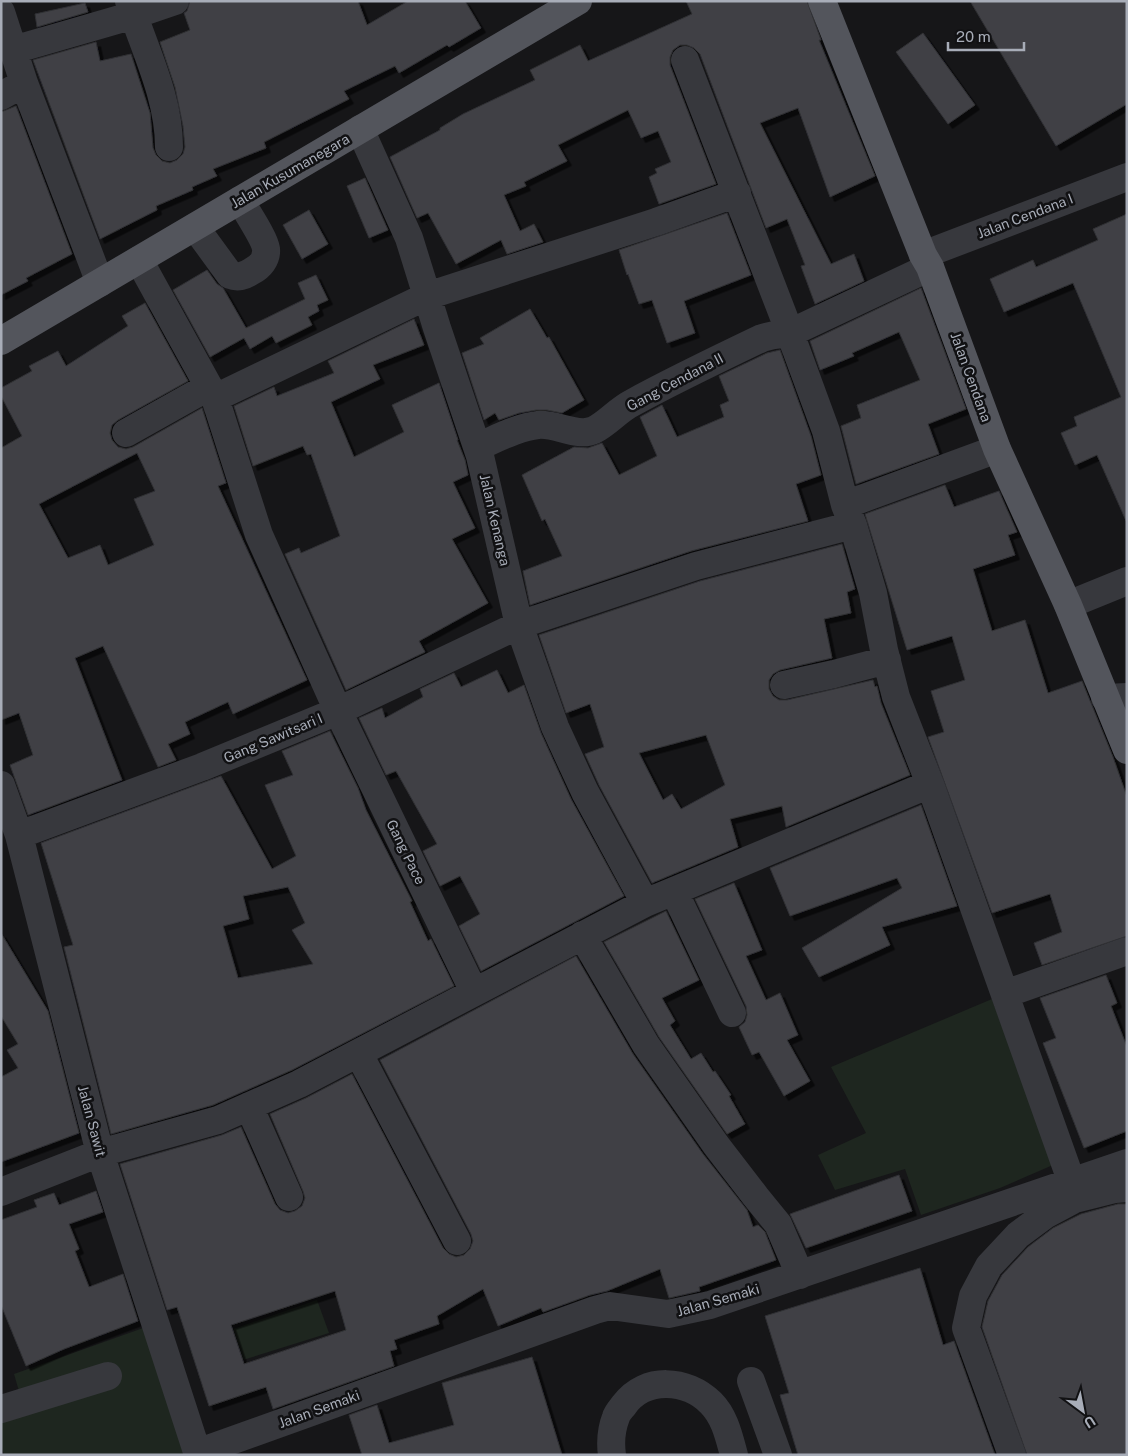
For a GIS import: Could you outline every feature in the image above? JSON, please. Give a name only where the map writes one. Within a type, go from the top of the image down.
[{"type":"main road","name":"Jalan Kusumanegara","points":[[1,340],[578,1]]},
{"type":"main road","name":"Jalan Cendana","points":[[822,1],[926,261],[998,449],[1068,605],[1116,698],[1127,750]]},
{"type":"street","points":[[13,50],[132,8],[175,1]]},
{"type":"street","points":[[132,8],[163,98],[169,133],[169,147]]},
{"type":"street","points":[[1,12],[13,50],[13,90],[100,283]]},
{"type":"street","points":[[684,60],[826,431],[873,593],[884,650],[896,697],[930,784],[1072,1182]]},
{"type":"street","name":"Jalan Kenanga","points":[[360,130],[409,238],[477,447],[519,625],[555,727],[585,792],[645,903]]},
{"type":"street","name":"Jalan Cendana I","points":[[790,333],[926,261],[1127,177]]},
{"type":"street","points":[[126,433],[211,392],[427,296],[656,222],[736,193]]},
{"type":"street","points":[[195,227],[230,275],[236,277],[243,276],[255,270],[266,257],[266,248],[240,200]]},
{"type":"street","name":"Gang Pace","points":[[139,260],[211,392],[259,535],[338,711],[474,992]]},
{"type":"street","name":"Gang Cendana II","points":[[477,447],[539,424],[582,432],[594,430],[629,404],[687,374],[762,338],[774,334],[790,333]]},
{"type":"street","name":"Gang Sawitsari I","points":[[19,835],[202,767],[338,711],[519,625],[849,515],[998,449]]},
{"type":"street","points":[[1068,605],[1127,581]]},
{"type":"street","points":[[784,684],[834,674],[887,660]]},
{"type":"street","points":[[1,1192],[100,1153],[218,1120],[299,1084],[645,903],[930,784]]},
{"type":"street","name":"Jalan Sawit","points":[[1,785],[19,835],[100,1153],[198,1454]]},
{"type":"street","points":[[674,891],[732,1013]]},
{"type":"street","points":[[582,935],[646,1045],[716,1144],[778,1224],[800,1275]]},
{"type":"street","points":[[1005,994],[1127,951]]},
{"type":"street","points":[[358,1054],[456,1241]]},
{"type":"street","points":[[249,1106],[289,1197]]},
{"type":"street","name":"Jalan Semaki","points":[[198,1454],[595,1310],[610,1306],[668,1314],[710,1305],[1127,1163]]},
{"type":"street","points":[[1012,1455],[966,1328],[973,1296],[989,1266],[1018,1235],[1045,1215],[1075,1199],[1115,1189],[1127,1188]]},
{"type":"street","points":[[1,1409],[108,1376]]},
{"type":"street","points":[[751,1381],[778,1455]]},
{"type":"street","points":[[612,1455],[610,1438],[616,1416],[630,1397],[649,1386],[672,1383],[695,1390],[712,1404],[724,1423],[734,1455]]},
{"type":"shaded area","points":[[992,999],[1053,1165],[1000,1188],[921,1215],[905,1169],[835,1190],[818,1155],[866,1133],[831,1067]]},
{"type":"shaded area","points":[[317,1300],[329,1333],[243,1360],[233,1329]]},
{"type":"shaded area","points":[[146,1327],[184,1455],[4,1455],[1,1444],[1,1414],[23,1405],[14,1374]]},
{"type":"building","points":[[190,1],[358,1],[367,25],[408,1],[465,1],[481,28],[399,73],[395,66],[344,91],[349,99],[264,142],[266,148],[213,169],[217,176],[192,187],[193,190],[156,206],[157,210],[100,239],[33,60],[96,42],[100,61],[131,54],[150,113],[153,148],[156,155],[162,161],[170,163],[177,160],[183,154],[185,147],[175,87],[160,42],[190,30],[184,13],[187,11]]},
{"type":"building","points":[[686,1],[807,1],[821,40],[819,40],[875,176],[830,197],[798,108],[760,123],[831,264],[854,254],[864,281],[815,304],[801,266],[805,265],[787,219],[766,228],[700,54],[694,48],[687,45],[680,45],[673,50],[670,57],[670,65],[716,184],[659,204],[649,177],[657,173],[655,169],[671,162],[658,131],[641,138],[628,110],[558,145],[567,161],[524,182],[526,186],[504,195],[520,231],[534,224],[543,242],[507,254],[501,240],[456,264],[428,213],[417,218],[390,157],[440,130],[440,128],[463,114],[535,80],[530,70],[580,45],[588,61],[692,14]]},
{"type":"building","points":[[970,1],[1127,1],[1127,104],[1056,146]]},
{"type":"building","points":[[85,3],[88,12],[37,27],[35,14]]},
{"type":"building","points":[[923,33],[975,105],[948,124],[896,52]]},
{"type":"building","points":[[16,106],[72,254],[26,278],[28,281],[1,295],[1,112]]},
{"type":"building","points":[[365,178],[388,230],[369,238],[347,186]]},
{"type":"building","points":[[309,210],[328,244],[302,259],[283,225]]},
{"type":"building","points":[[727,213],[751,275],[684,301],[695,333],[667,343],[652,300],[639,304],[619,250]]},
{"type":"building","points":[[1127,214],[1127,523],[1097,455],[1075,465],[1061,433],[1077,426],[1074,417],[1121,397],[1073,283],[1004,312],[990,279],[1033,260],[1036,267],[1098,240],[1093,229]]},
{"type":"building","points":[[207,270],[217,284],[223,288],[246,328],[305,299],[298,283],[316,275],[328,300],[317,305],[319,311],[308,317],[312,325],[276,343],[272,336],[250,349],[244,338],[210,357],[173,290]]},
{"type":"building","points":[[921,288],[966,409],[928,424],[939,454],[856,484],[841,426],[861,418],[857,405],[920,380],[899,332],[852,353],[854,356],[820,370],[810,341]]},
{"type":"building","points":[[145,303],[188,381],[118,420],[112,425],[110,433],[112,440],[118,447],[126,449],[133,447],[202,408],[226,483],[218,486],[307,680],[233,714],[228,702],[185,722],[190,734],[168,744],[176,760],[158,767],[103,646],[75,658],[122,780],[28,815],[10,765],[33,755],[19,713],[1,720],[1,448],[22,436],[1,396],[1,388],[32,371],[29,366],[58,351],[66,366],[128,326],[122,316]],"holes":[[[137,453],[155,491],[134,499],[154,545],[108,565],[100,545],[68,558],[39,504]]]},
{"type":"building","points":[[530,309],[547,338],[549,337],[584,400],[562,413],[536,410],[519,413],[499,420],[495,413],[484,420],[462,353],[484,344],[480,338]]},
{"type":"building","points":[[414,319],[424,345],[373,365],[380,379],[331,402],[354,457],[404,432],[392,405],[439,383],[465,460],[468,475],[453,482],[475,528],[452,539],[488,603],[419,641],[425,652],[346,690],[285,554],[299,548],[301,553],[340,536],[311,454],[307,455],[303,446],[253,466],[234,406],[274,387],[277,396],[334,373],[328,361]]},
{"type":"building","points":[[780,350],[811,436],[821,475],[796,484],[808,521],[691,551],[530,605],[523,571],[562,556],[545,519],[542,521],[522,475],[574,447],[588,448],[602,443],[619,475],[657,456],[640,417],[662,405],[677,437],[724,417],[720,405],[729,401],[719,376],[767,353]]},
{"type":"building","points":[[945,485],[954,507],[999,491],[1017,532],[1008,535],[1015,555],[973,569],[992,631],[1025,620],[1048,693],[1082,681],[1127,797],[1127,936],[1042,965],[1034,943],[1062,932],[1050,894],[992,913],[928,737],[944,732],[931,691],[965,680],[952,636],[907,650],[865,514]]},
{"type":"building","points":[[842,544],[855,589],[847,592],[851,613],[824,619],[832,658],[780,670],[773,674],[769,680],[769,689],[773,696],[779,700],[787,700],[873,680],[875,687],[877,686],[881,703],[910,775],[786,827],[782,806],[730,819],[738,847],[652,883],[599,785],[585,754],[604,747],[590,704],[566,713],[539,635],[700,581]],"holes":[[[706,735],[725,785],[681,809],[672,794],[663,800],[639,753]]]},
{"type":"building","points":[[497,670],[508,693],[524,685],[541,733],[571,799],[624,896],[481,971],[459,926],[480,914],[460,876],[440,886],[423,851],[437,844],[396,771],[386,775],[359,718],[382,708],[385,718],[423,697],[420,689],[454,673],[461,687]]},
{"type":"building","points":[[330,731],[358,788],[366,810],[412,901],[410,902],[428,941],[431,939],[454,986],[292,1070],[213,1105],[111,1134],[64,947],[73,945],[41,843],[221,776],[272,869],[296,856],[265,785],[293,775],[282,751]],"holes":[[[288,887],[305,923],[292,930],[313,964],[238,978],[223,926],[249,919],[243,896]]]},
{"type":"building","points":[[921,805],[957,906],[882,927],[890,945],[819,977],[802,948],[902,888],[897,878],[790,916],[770,868]]},
{"type":"building","points":[[734,883],[762,950],[746,956],[766,1000],[780,993],[798,1035],[787,1040],[810,1081],[784,1096],[759,1052],[752,1055],[739,1027],[745,1022],[747,1015],[746,1006],[695,899]]},
{"type":"building","points":[[666,911],[699,980],[662,998],[675,1021],[670,1025],[691,1059],[701,1053],[731,1095],[729,1096],[745,1124],[727,1134],[659,1037],[604,942]]},
{"type":"building","points":[[1,933],[48,1011],[79,1133],[1,1162],[1,1077],[18,1068],[7,1050],[18,1044],[1,1016]]},
{"type":"building","points":[[576,956],[633,1054],[703,1154],[747,1210],[753,1227],[758,1225],[765,1232],[776,1260],[699,1287],[700,1291],[669,1298],[660,1269],[607,1291],[543,1312],[541,1308],[498,1326],[483,1289],[437,1316],[439,1324],[394,1340],[397,1349],[390,1351],[394,1366],[273,1409],[266,1387],[209,1406],[177,1307],[167,1310],[120,1164],[222,1135],[241,1127],[275,1204],[280,1210],[288,1213],[295,1211],[302,1206],[305,1198],[270,1114],[352,1074],[443,1248],[449,1254],[456,1257],[464,1255],[470,1249],[473,1241],[471,1234],[380,1060]],"holes":[[[335,1291],[346,1330],[244,1364],[231,1325]]]},
{"type":"building","points":[[1106,975],[1117,1003],[1111,1006],[1127,1047],[1127,1131],[1084,1148],[1043,1043],[1056,1038],[1040,998]]},
{"type":"building","points":[[899,1175],[912,1211],[806,1248],[790,1214]]},
{"type":"building","points":[[96,1191],[103,1212],[69,1224],[79,1249],[75,1251],[89,1287],[123,1274],[138,1321],[64,1349],[26,1366],[1,1305],[1,1220],[37,1207],[34,1200],[54,1193],[59,1205]]},
{"type":"building","points":[[1118,1204],[1127,1204],[1127,1455],[1027,1455],[982,1327],[988,1301],[1002,1275],[1028,1247],[1053,1228],[1081,1214]]},
{"type":"building","points":[[920,1268],[943,1345],[954,1341],[995,1455],[798,1455],[780,1395],[789,1393],[765,1316]]},
{"type":"building","points":[[532,1357],[562,1455],[362,1455],[349,1415],[377,1405],[389,1443],[454,1425],[442,1383]]}]
